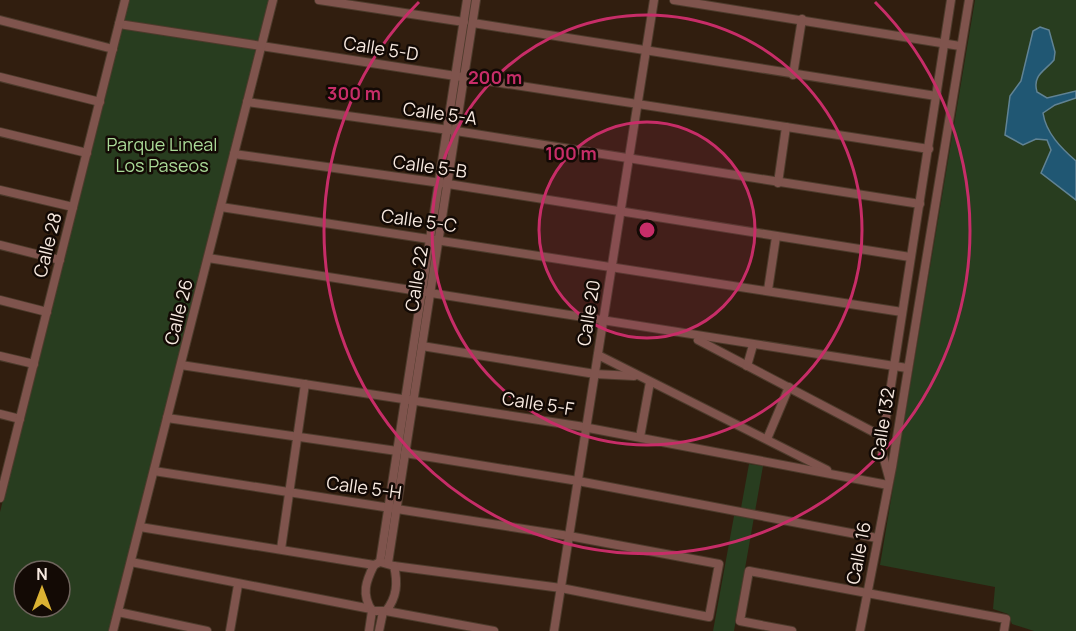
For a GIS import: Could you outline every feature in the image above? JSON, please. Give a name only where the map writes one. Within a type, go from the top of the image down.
[{"type":"street","name":"Calle 28","points":[[0,498],[4,469],[20,419],[125,0]]},
{"type":"street","name":"Calle 26","points":[[113,631],[273,0]]},
{"type":"street","points":[[320,0],[464,22]]},
{"type":"street","name":"Calle 22","points":[[384,564],[451,130],[455,76],[467,0]]},
{"type":"street","name":"Calle 22","points":[[451,130],[464,77],[476,0]]},
{"type":"street","name":"Calle 20","points":[[554,631],[654,0]]},
{"type":"street","points":[[674,0],[960,46]]},
{"type":"street","name":"Calle 132","points":[[888,482],[882,452],[883,437],[951,0]]},
{"type":"street","name":"Calle 132","points":[[888,482],[969,0]]},
{"type":"street","points":[[793,75],[802,19]]},
{"type":"street","points":[[0,20],[113,49]]},
{"type":"street","points":[[473,22],[793,75],[936,96]]},
{"type":"street","name":"Calle 5-D","points":[[119,24],[929,149]]},
{"type":"street","points":[[0,76],[100,102]]},
{"type":"street","name":"Calle 5-A","points":[[247,102],[451,130],[920,204]]},
{"type":"street","points":[[778,183],[786,127]]},
{"type":"street","points":[[0,132],[87,153]]},
{"type":"street","name":"Calle 5-B","points":[[234,154],[443,184],[910,257]]},
{"type":"street","points":[[0,190],[73,207]]},
{"type":"street","name":"Calle 5-C","points":[[221,207],[902,312]]},
{"type":"street","points":[[768,290],[776,237]]},
{"type":"street","points":[[0,245],[60,260]]},
{"type":"street","points":[[208,258],[603,322],[907,368]]},
{"type":"street","name":"Calle 22","points":[[409,400],[422,346],[426,292]]},
{"type":"street","points":[[0,300],[47,312]]},
{"type":"street","points":[[692,336],[883,437]]},
{"type":"street","points":[[747,366],[753,345]]},
{"type":"street","points":[[422,346],[595,374],[639,377]]},
{"type":"street","points":[[598,355],[831,472]]},
{"type":"street","points":[[0,356],[34,364]]},
{"type":"street","name":"Calle 5-F","points":[[181,365],[587,427],[888,482]]},
{"type":"street","points":[[640,437],[650,382]]},
{"type":"street","points":[[280,549],[305,384]]},
{"type":"street","points":[[766,439],[789,387]]},
{"type":"street","points":[[0,414],[20,419]]},
{"type":"street","points":[[167,418],[401,452],[578,481],[877,538]]},
{"type":"street","name":"Calle 5-H","points":[[154,471],[393,507],[719,564],[709,617],[561,588]]},
{"type":"street","name":"Calle 16","points":[[860,631],[888,482]]},
{"type":"street","points":[[140,527],[561,588]]},
{"type":"street","points":[[131,562],[238,585],[494,631]]},
{"type":"street","points":[[369,631],[372,610],[365,595],[365,586],[384,564]]},
{"type":"street","points":[[380,631],[385,611],[392,604],[396,589],[384,564]]},
{"type":"street","points":[[792,631],[740,621],[749,571],[1006,619],[1004,631]]},
{"type":"street","points":[[230,631],[238,585]]},
{"type":"street","points":[[118,612],[207,631]]},
{"type":"green space","name":"Parque Lineal Los Paseos","points":[[129,0],[270,0],[112,631],[0,631],[0,512]]},
{"type":"green space","points":[[975,0],[1076,0],[1076,631],[1034,631],[1012,624],[1008,614],[993,609],[995,587],[880,565]]},
{"type":"green space","points":[[749,464],[763,466],[734,631],[713,631],[734,516],[741,508]]},
{"type":"water","points":[[1040,27],[1049,30],[1055,52],[1054,60],[1036,81],[1037,92],[1047,98],[1076,91],[1076,98],[1055,105],[1043,113],[1051,134],[1076,161],[1076,200],[1041,173],[1051,150],[1047,140],[1036,139],[1023,145],[1005,135],[1010,96],[1021,81],[1033,31]]}]
